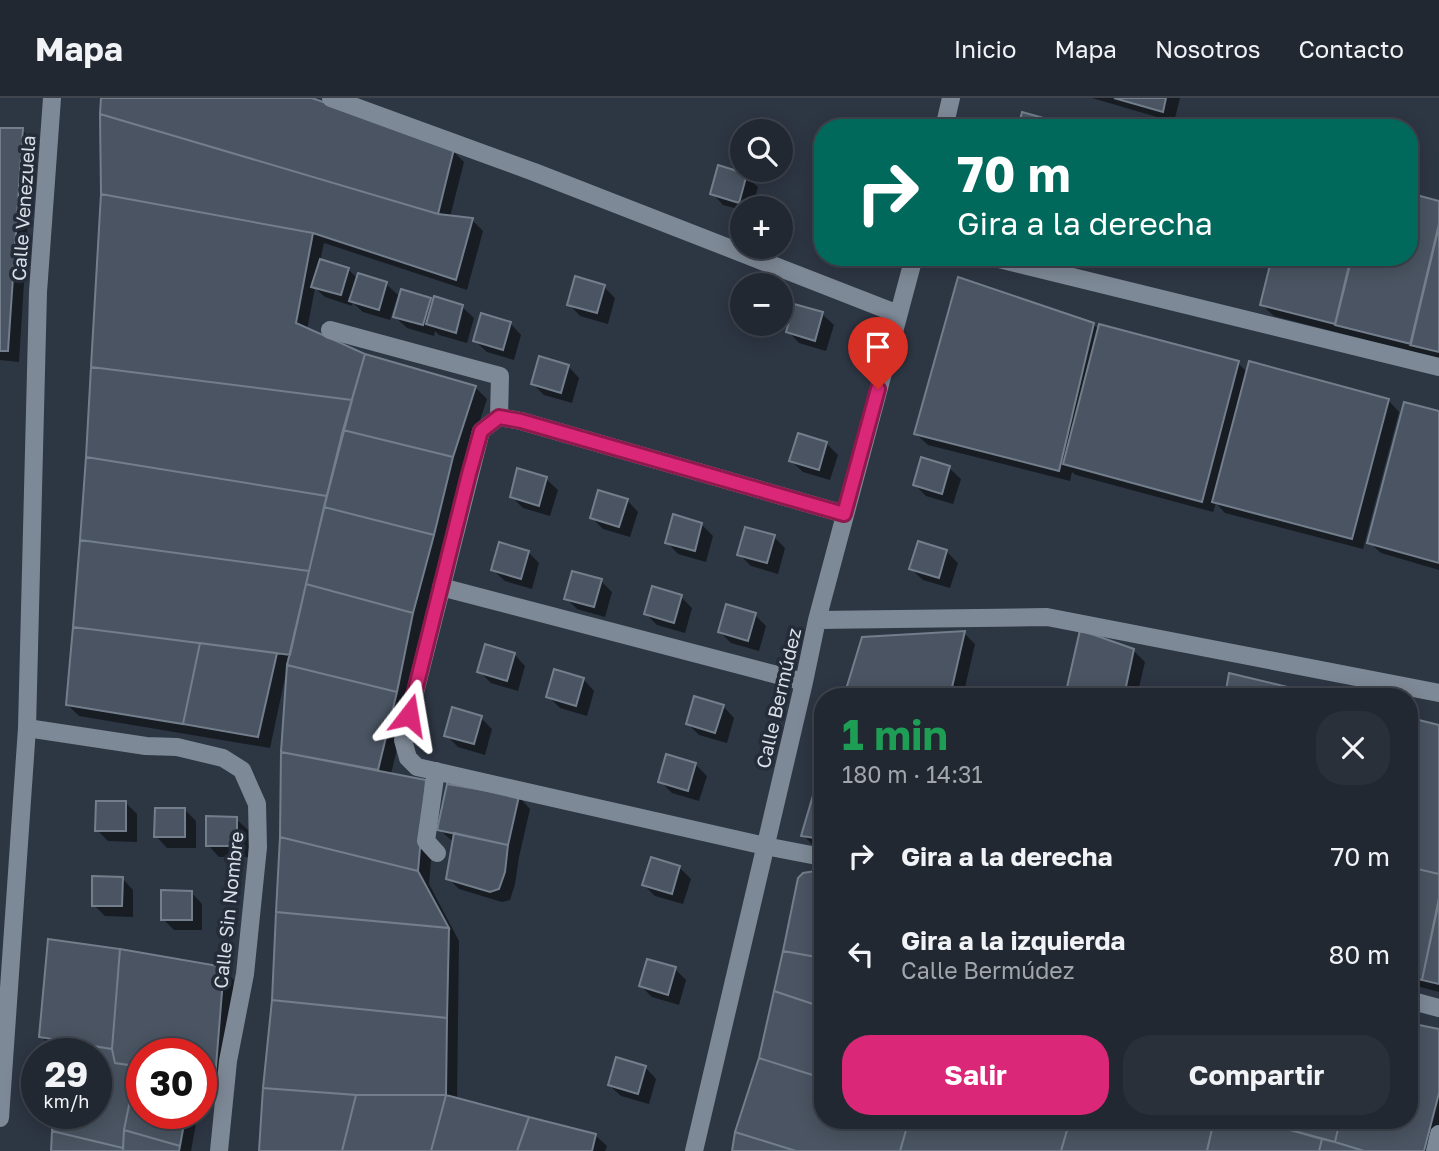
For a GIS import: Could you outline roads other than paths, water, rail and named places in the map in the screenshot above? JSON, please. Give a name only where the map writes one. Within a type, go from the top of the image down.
[{"type":"street","name":"Calle Venezuela","points":[[0,1118],[27,728],[38,292],[52,98]]},
{"type":"street","points":[[331,98],[547,177],[898,313]]},
{"type":"street","points":[[946,119],[951,98]]},
{"type":"street","name":"Calle Bermúdez","points":[[694,1151],[817,620],[911,266]]},
{"type":"street","points":[[1028,266],[1439,368]]},
{"type":"street","points":[[330,330],[500,376],[499,417]]},
{"type":"street","points":[[814,855],[417,767],[408,758],[403,740],[481,431],[499,417],[521,421],[844,514]]},
{"type":"street","points":[[441,587],[804,682]]},
{"type":"street","points":[[817,620],[1047,617],[1413,688]]},
{"type":"street","points":[[1418,689],[1439,693]]},
{"type":"street","name":"Calle Sin Nombre","points":[[27,728],[146,746],[177,747],[223,758],[242,770],[257,804],[258,847],[245,974],[228,1061],[219,1151]]},
{"type":"street","points":[[436,771],[426,841],[436,852]]},
{"type":"street","points":[[1418,1002],[1439,1008]]},
{"type":"street","points":[[1435,1151],[1439,1134]]}]
